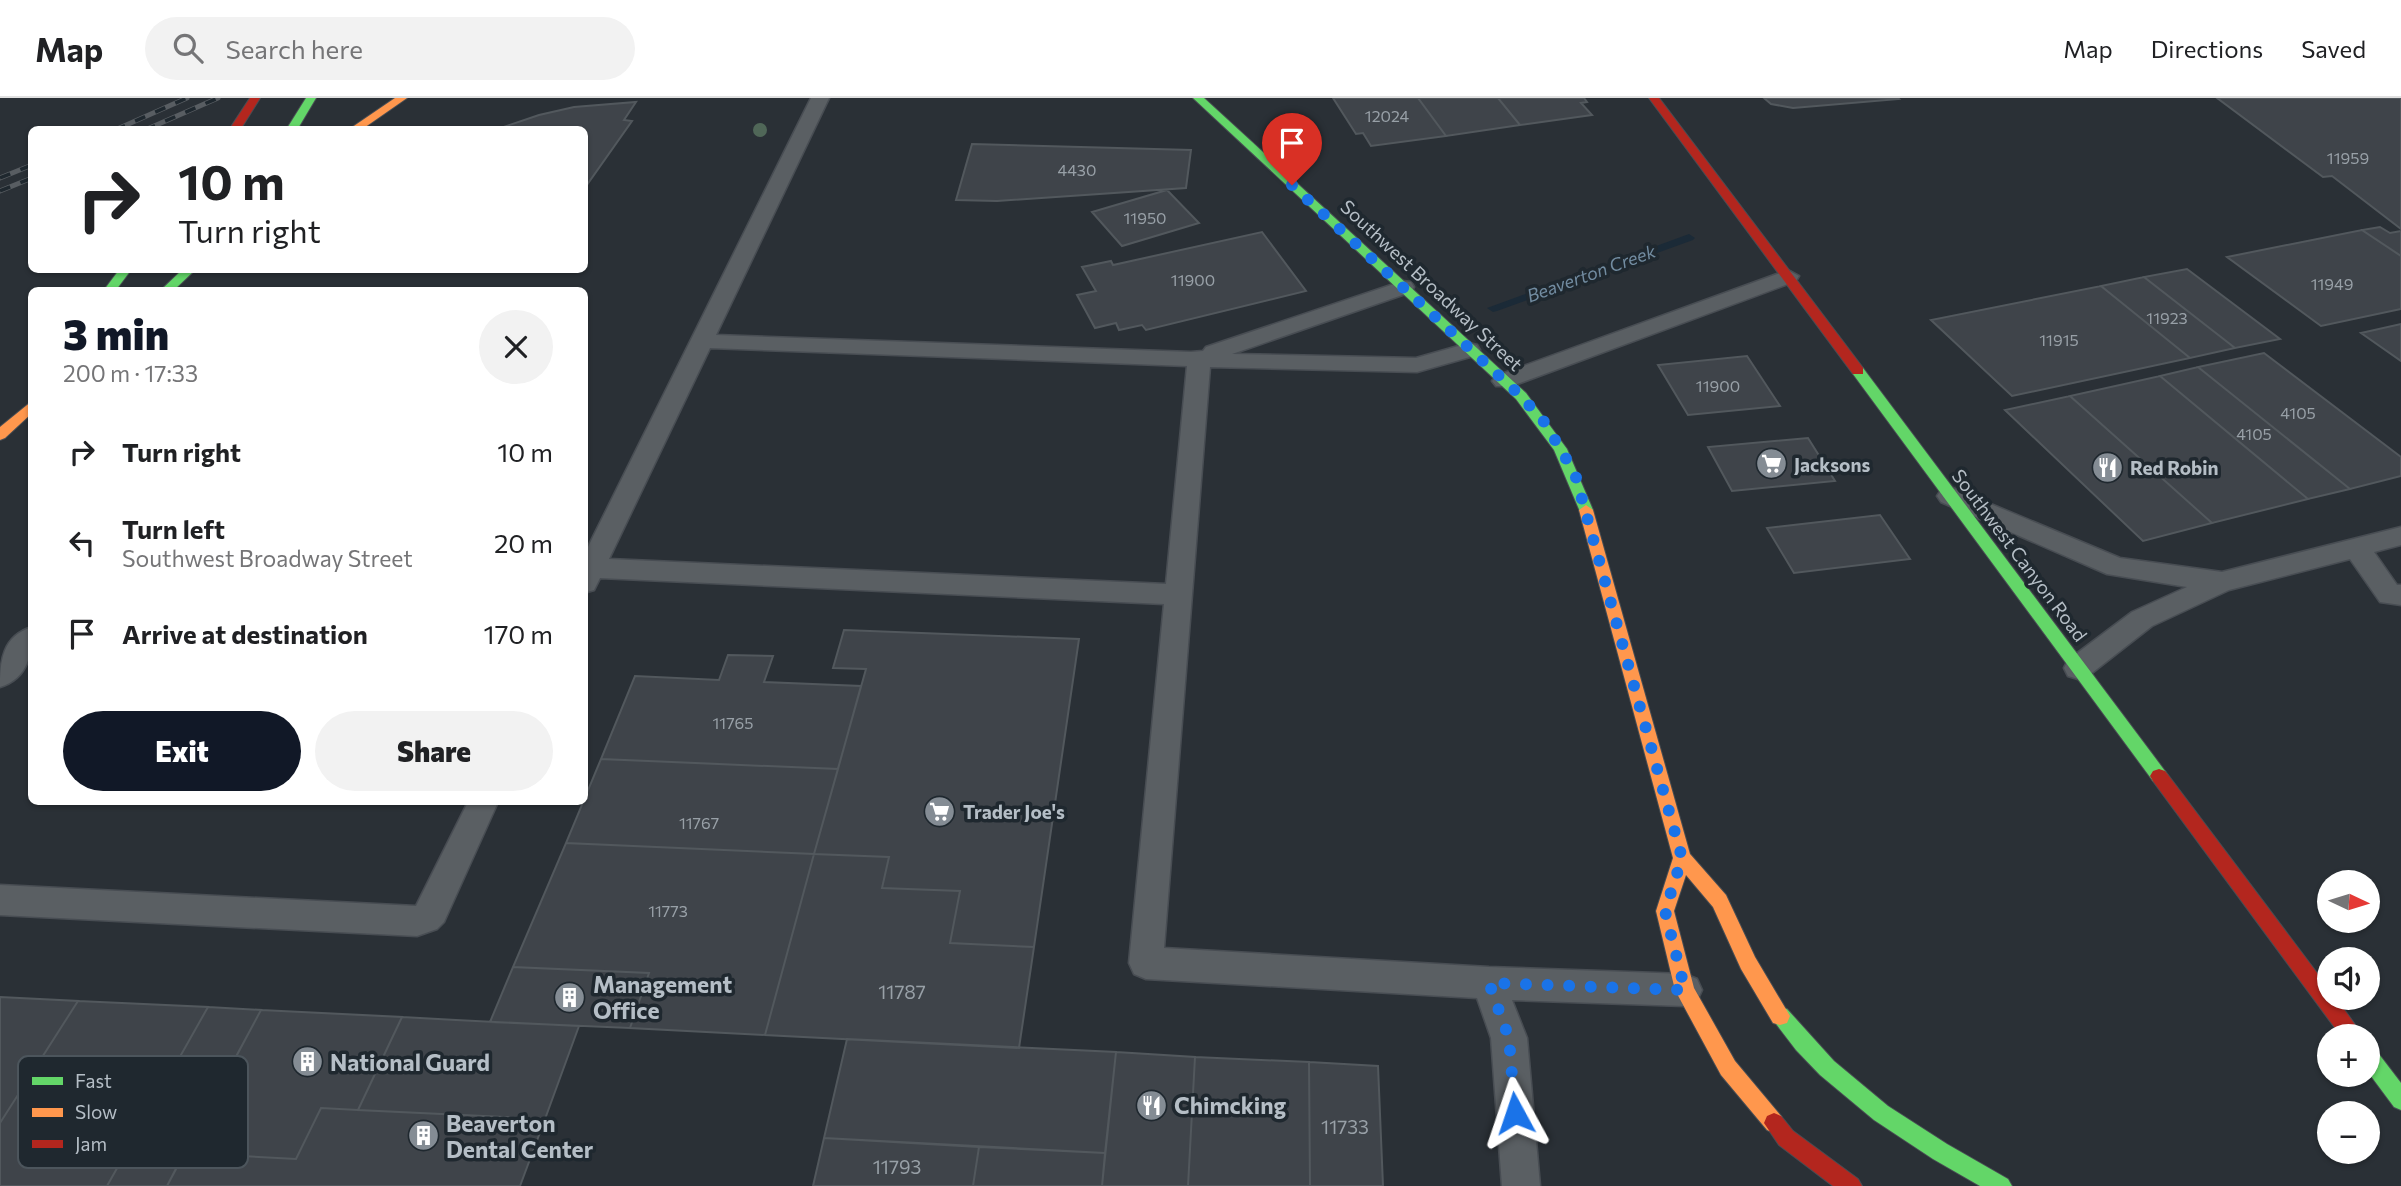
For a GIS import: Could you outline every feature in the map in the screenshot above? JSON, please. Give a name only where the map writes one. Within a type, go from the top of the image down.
[{"type":"street","points":[[237,126],[255,98]]},
{"type":"street","points":[[294,126],[311,98]]},
{"type":"street","points":[[359,126],[402,98]]},
{"type":"street","name":"Southwest Broadway Street","points":[[1198,98],[1403,287],[1545,423],[1575,474],[1682,858],[1720,901],[1748,964],[1782,1018],[1821,1060],[1870,1105],[1939,1153],[2001,1186]]},
{"type":"street","name":"Southwest Canyon Road","points":[[1654,98],[2344,1024]]},
{"type":"street","points":[[170,287],[186,273]]},
{"type":"street","points":[[0,435],[28,409]]},
{"type":"street","points":[[1682,858],[1665,911],[1685,990],[1728,1068],[1786,1138],[1851,1186]]},
{"type":"street","points":[[2380,1072],[2401,1100]]},
{"type":"lane","points":[[588,571],[820,98]]},
{"type":"lane","points":[[1503,381],[1788,276]]},
{"type":"lane","points":[[1199,357],[1403,287]]},
{"type":"lane","points":[[702,341],[1417,365],[1469,350]]},
{"type":"lane","points":[[1199,357],[1146,962],[1489,983],[1685,990]]},
{"type":"lane","points":[[1950,496],[2116,567],[2222,582]]},
{"type":"lane","points":[[2078,668],[2142,619],[2222,582],[2401,536]]},
{"type":"lane","points":[[2356,548],[2390,595],[2401,595]]},
{"type":"lane","points":[[588,573],[1177,595]]},
{"type":"lane","points":[[0,676],[28,642]]},
{"type":"lane","points":[[0,900],[417,921],[432,912],[482,805]]},
{"type":"lane","points":[[1489,983],[1509,1038],[1521,1186]]},
{"type":"building","points":[[1333,98],[1418,98],[1446,136],[1371,146],[1363,133],[1356,134]]},
{"type":"building","points":[[1418,98],[1498,98],[1520,125],[1446,136]]},
{"type":"building","points":[[1498,98],[1584,98],[1587,102],[1581,103],[1592,115],[1520,125]]},
{"type":"building","points":[[1764,98],[1899,99],[1793,108],[1771,104]]},
{"type":"building","points":[[2217,98],[2401,98],[2401,229],[2332,176],[2323,177]]},
{"type":"building","points":[[636,102],[624,120],[632,121],[588,183],[588,126],[507,126],[574,107]]},
{"type":"building","points":[[972,144],[1191,150],[1186,188],[997,201],[956,200]]},
{"type":"building","points":[[1167,190],[1199,223],[1122,246],[1092,212]]},
{"type":"building","points":[[2380,227],[2390,233],[2401,231],[2401,256],[2362,230]]},
{"type":"building","points":[[2362,230],[2401,256],[2401,309],[2321,326],[2227,257]]},
{"type":"building","points":[[1262,232],[1306,291],[1146,330],[1142,325],[1119,330],[1116,323],[1095,328],[1077,295],[1096,291],[1082,267],[1111,261],[1113,265]]},
{"type":"building","points":[[2187,269],[2280,339],[2235,348],[2144,277]]},
{"type":"building","points":[[2144,277],[2235,348],[2190,358],[2101,286]]},
{"type":"building","points":[[2101,286],[2190,358],[2012,396],[1931,320]]},
{"type":"building","points":[[2401,324],[2401,361],[2361,333]]},
{"type":"building","points":[[2264,353],[2401,457],[2401,476],[2350,489],[2198,367]]},
{"type":"building","points":[[1747,356],[1780,406],[1688,415],[1658,365]]},
{"type":"building","points":[[2198,367],[2350,489],[2308,499],[2160,376]]},
{"type":"building","points":[[2160,376],[2308,499],[2212,523],[2070,396]]},
{"type":"building","name":"Red Robin","points":[[2070,396],[2212,523],[2143,541],[2005,410]]},
{"type":"building","name":"Jacksons","points":[[1808,438],[1835,481],[1732,491],[1708,447]]},
{"type":"building","points":[[1880,515],[1910,559],[1794,573],[1767,528]]},
{"type":"building","name":"Trader Joe's","points":[[844,630],[1079,639],[1034,947],[950,943],[960,891],[882,888],[889,857],[814,854],[866,669],[833,668]]},
{"type":"building","points":[[728,655],[773,656],[764,682],[861,686],[838,769],[601,759],[635,676],[719,680]]},
{"type":"building","points":[[601,759],[838,769],[814,854],[566,843],[582,805],[588,805],[588,790]]},
{"type":"building","points":[[566,843],[814,854],[765,1035],[630,1028],[649,973],[513,967]]},
{"type":"building","points":[[814,854],[889,857],[882,888],[960,891],[950,943],[1034,947],[1019,1048],[765,1035]]},
{"type":"building","name":"Management Office","points":[[513,967],[649,973],[630,1028],[490,1022]]},
{"type":"building","points":[[0,997],[78,1001],[43,1056],[18,1056],[18,1095],[0,1123]]},
{"type":"building","points":[[78,1001],[208,1007],[180,1056],[43,1056]]},
{"type":"building","points":[[208,1007],[261,1010],[236,1056],[180,1056]]},
{"type":"building","name":"National Guard","points":[[261,1010],[402,1017],[358,1110],[321,1108],[296,1159],[248,1156],[248,1056],[236,1056]]},
{"type":"building","points":[[402,1017],[579,1026],[545,1119],[358,1110]]},
{"type":"building","points":[[847,1039],[1116,1052],[1105,1153],[824,1138]]},
{"type":"building","name":"Chimcking","points":[[1116,1052],[1195,1057],[1188,1186],[1102,1186]]},
{"type":"building","points":[[1195,1057],[1309,1062],[1310,1186],[1188,1186]]},
{"type":"building","points":[[1309,1062],[1378,1066],[1383,1186],[1310,1186]]},
{"type":"building","points":[[18,1095],[18,1168],[117,1168],[107,1186],[0,1186],[0,1123]]},
{"type":"building","name":"Beaverton Dental Center","points":[[321,1108],[545,1119],[520,1186],[167,1186],[176,1168],[248,1168],[248,1156],[296,1159]]},
{"type":"building","points":[[824,1138],[979,1147],[973,1186],[813,1186]]},
{"type":"building","points":[[979,1147],[1105,1153],[1102,1186],[973,1186]]},
{"type":"building","points":[[117,1168],[177,1168],[167,1186],[107,1186]]},
{"type":"waterway","name":"Beaverton Creek","points":[[1493,308],[1689,238]]},
{"type":"railway","points":[[124,126],[187,98]]},
{"type":"railway","points":[[154,126],[218,98]]},
{"type":"railway","points":[[0,178],[28,167]]},
{"type":"railway","points":[[0,191],[28,180]]},
{"type":"traffic: fast","points":[[294,126],[311,98]]},
{"type":"traffic: fast","points":[[1198,98],[1521,396],[1560,449],[1586,510]]},
{"type":"traffic: fast","points":[[112,287],[123,273]]},
{"type":"traffic: fast","points":[[170,287],[186,273]]},
{"type":"traffic: fast","points":[[1858,371],[2159,776]]},
{"type":"traffic: fast","points":[[1780,1016],[1827,1068],[1881,1113],[1940,1152],[2001,1186]]},
{"type":"traffic: fast","points":[[2380,1072],[2401,1100]]},
{"type":"traffic: slow","points":[[359,126],[402,98]]},
{"type":"traffic: slow","points":[[0,435],[28,409]]},
{"type":"traffic: slow","points":[[1586,510],[1682,858],[1720,901],[1748,963],[1780,1016]]},
{"type":"traffic: slow","points":[[1682,858],[1665,911],[1685,990],[1728,1068],[1774,1123]]},
{"type":"traffic: jam","points":[[237,126],[255,98]]},
{"type":"traffic: jam","points":[[1654,98],[1858,371]]},
{"type":"traffic: jam","points":[[2159,776],[2344,1024]]},
{"type":"traffic: jam","points":[[1774,1123],[1786,1138],[1851,1186]]},
{"type":"place","name":"Jacksons","points":[[1771,464]]},
{"type":"place","name":"Red Robin","points":[[2107,467]]},
{"type":"place","name":"Trader Joe's","points":[[940,811]]},
{"type":"place","name":"Management Office","points":[[570,997]]},
{"type":"place","name":"National Guard","points":[[307,1062]]},
{"type":"place","name":"Chimcking","points":[[1151,1105]]},
{"type":"place","name":"Beaverton Dental Center","points":[[423,1136]]},
{"type":"route","points":[[1292,185],[1521,396],[1564,450],[1587,509],[1682,858],[1665,911],[1685,990],[1489,983],[1509,1038],[1515,1113]]}]
